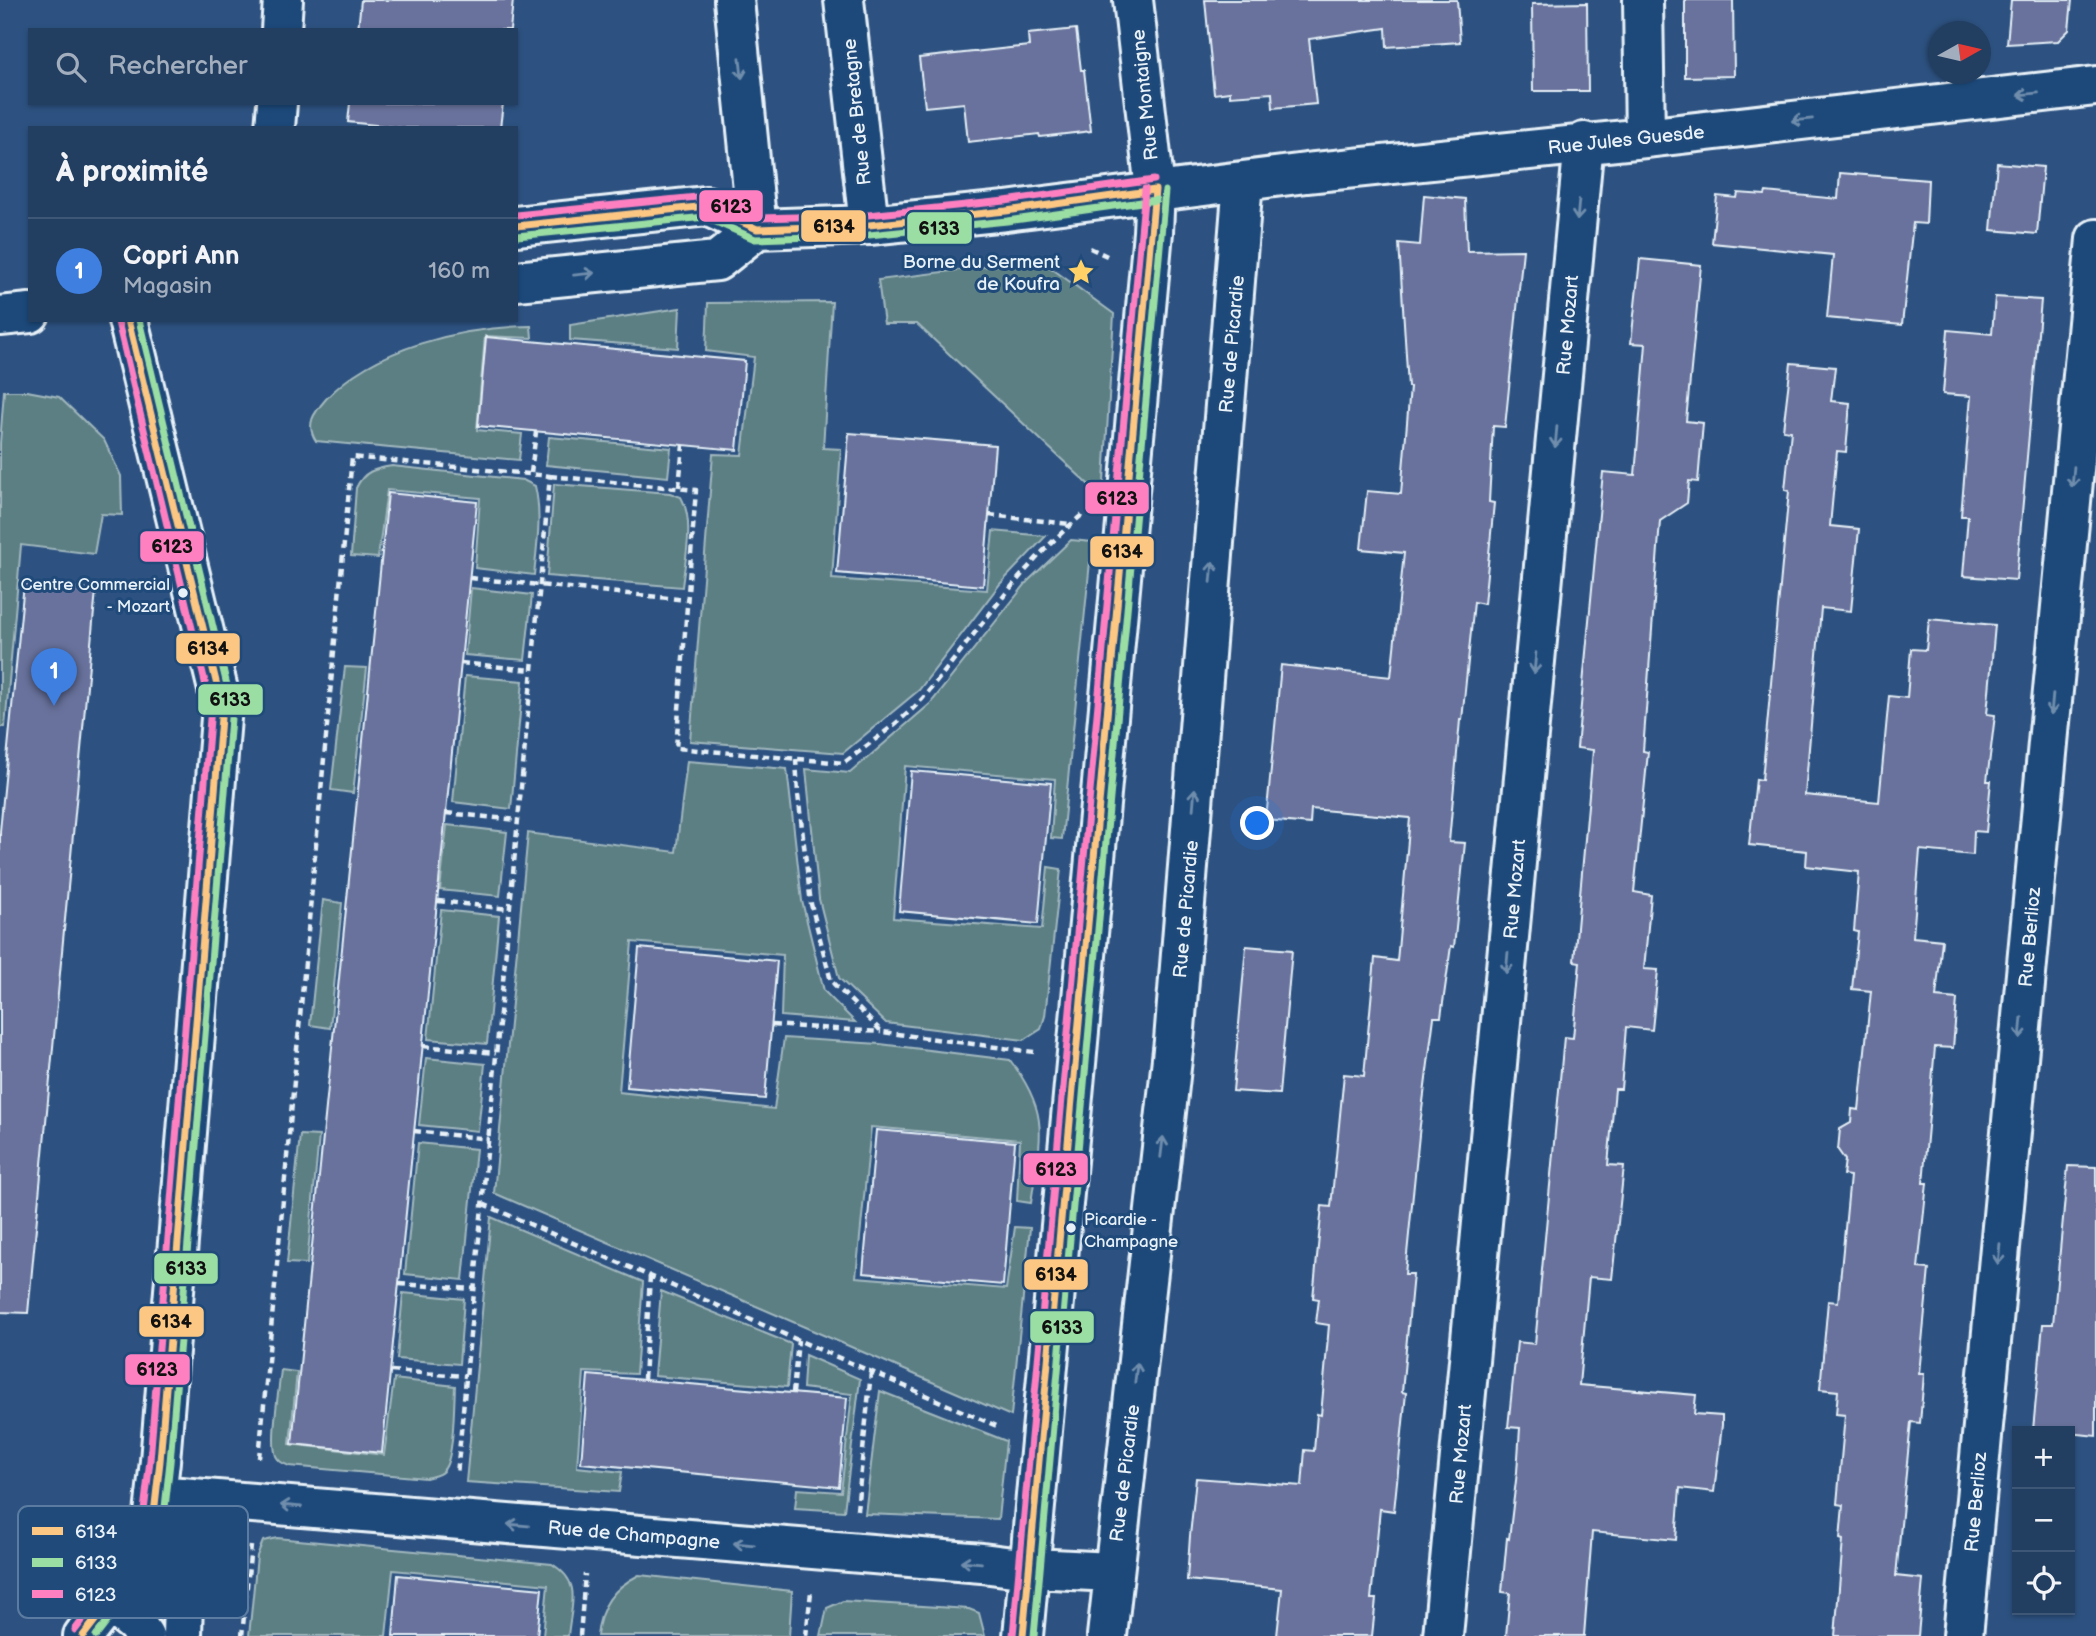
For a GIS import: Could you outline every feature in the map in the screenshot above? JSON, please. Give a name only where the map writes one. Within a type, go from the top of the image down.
[{"type":"street","points":[[281,28],[283,0]]},
{"type":"street","points":[[734,0],[757,229]]},
{"type":"street","name":"Rue de Bretagne","points":[[844,0],[869,225]]},
{"type":"street","name":"Rue Montaigne","points":[[1023,1636],[1155,190],[1133,0]]},
{"type":"street","points":[[1643,0],[1645,138]]},
{"type":"street","name":"Rue Jules Guesde","points":[[757,229],[869,225],[1006,211],[1155,190],[1584,142],[1645,138],[2096,86]]},
{"type":"street","points":[[275,126],[277,105]]},
{"type":"street","name":"Rue Mozart","points":[[1443,1636],[1584,142]]},
{"type":"street","name":"Rue de Picardie","points":[[1107,1636],[1112,1572],[1174,1041],[1243,181]]},
{"type":"street","points":[[518,226],[708,206],[757,229]]},
{"type":"street","points":[[518,281],[717,261],[757,229]]},
{"type":"street","name":"Rue Berlioz","points":[[1963,1636],[2096,239]]},
{"type":"street","points":[[0,316],[28,313]]},
{"type":"street","points":[[128,322],[222,706],[155,1506]]},
{"type":"street","name":"Rue de Champagne","points":[[156,1495],[1013,1567],[1112,1572]]},
{"type":"street","points":[[83,1636],[97,1618]]},
{"type":"street","points":[[128,1618],[144,1636]]},
{"type":"street","points":[[182,1636],[183,1618]]},
{"type":"path","points":[[530,473],[536,432]]},
{"type":"path","points":[[679,487],[683,445]]},
{"type":"path","points":[[248,1575],[352,457],[696,490],[676,748],[844,763],[921,700],[1007,590],[1060,532],[1090,508],[1127,514]]},
{"type":"path","points":[[453,1520],[550,475]]},
{"type":"path","points":[[989,515],[1071,524]]},
{"type":"path","points":[[470,578],[688,600]]},
{"type":"path","points":[[461,663],[532,670]]},
{"type":"path","points":[[796,759],[797,793],[811,904],[831,981],[882,1032]]},
{"type":"path","points":[[446,813],[518,820]]},
{"type":"path","points":[[438,901],[509,909]]},
{"type":"path","points":[[772,1025],[882,1032],[1076,1056]]},
{"type":"path","points":[[423,1046],[496,1053]]},
{"type":"path","points":[[414,1131],[489,1139]]},
{"type":"path","points":[[483,1204],[1040,1444]]},
{"type":"path","points":[[644,1380],[650,1276]]},
{"type":"path","points":[[399,1284],[475,1289]]},
{"type":"path","points":[[793,1393],[798,1340]]},
{"type":"path","points":[[391,1371],[466,1376]]},
{"type":"path","points":[[853,1552],[871,1372]]},
{"type":"path","points":[[580,1636],[589,1531]]},
{"type":"path","points":[[242,1636],[244,1618]]},
{"type":"green space","points":[[1040,260],[1114,314],[1103,498],[917,324],[884,324],[878,280]]},
{"type":"green space","points":[[832,302],[823,448],[841,449],[832,579],[987,590],[993,531],[1046,536],[1000,584],[919,690],[843,753],[690,741],[713,454],[742,455],[754,357],[706,351],[708,303]]},
{"type":"green space","points":[[680,308],[678,348],[570,340],[570,325]]},
{"type":"green space","points":[[531,326],[532,338],[485,336],[477,430],[522,434],[519,460],[316,441],[311,424],[322,404],[346,381],[369,366],[394,353],[449,336],[505,327]]},
{"type":"green space","points":[[4,391],[27,391],[59,397],[104,440],[121,476],[122,515],[101,514],[94,554],[21,545],[5,727],[0,727],[0,443]]},
{"type":"green space","points":[[549,437],[671,448],[668,477],[546,465]]},
{"type":"green space","points":[[392,466],[523,480],[535,486],[539,519],[534,575],[475,568],[480,498],[387,490],[378,558],[351,556],[356,488],[370,472]]},
{"type":"green space","points":[[554,484],[670,493],[681,497],[688,529],[682,587],[547,576]]},
{"type":"green space","points":[[1071,540],[1092,542],[1062,839],[1051,838],[1055,779],[905,766],[893,918],[1042,929],[1048,867],[1061,869],[1045,1016],[1041,1029],[1024,1040],[886,1023],[839,978],[819,899],[806,769],[850,773],[930,704],[1028,581]]},
{"type":"green space","points":[[471,588],[532,595],[525,660],[465,655]]},
{"type":"green space","points":[[345,667],[367,668],[353,793],[331,790]]},
{"type":"green space","points":[[465,676],[523,681],[511,809],[453,802]]},
{"type":"green space","points":[[687,761],[787,769],[802,901],[824,991],[855,1022],[781,1016],[783,955],[632,942],[619,1092],[774,1109],[784,1038],[880,1044],[1010,1060],[1032,1097],[1040,1128],[1031,1203],[1017,1201],[1020,1140],[871,1127],[856,1277],[1006,1289],[1015,1227],[1030,1228],[1011,1416],[494,1193],[528,833],[676,852]]},
{"type":"green space","points":[[447,825],[507,832],[500,896],[440,890]]},
{"type":"green space","points":[[323,900],[342,903],[330,1028],[310,1025]]},
{"type":"green space","points":[[441,910],[499,916],[487,1044],[428,1039]]},
{"type":"green space","points":[[426,1058],[485,1064],[478,1131],[419,1125]]},
{"type":"green space","points":[[300,1135],[319,1136],[307,1264],[287,1263]]},
{"type":"green space","points":[[418,1143],[476,1149],[463,1280],[405,1274]]},
{"type":"green space","points":[[491,1217],[643,1282],[636,1374],[584,1372],[577,1467],[622,1472],[619,1492],[466,1482]]},
{"type":"green space","points":[[661,1291],[791,1344],[787,1387],[654,1376]]},
{"type":"green space","points":[[403,1293],[464,1299],[459,1364],[397,1359]]},
{"type":"green space","points":[[805,1355],[860,1379],[844,1511],[795,1508],[797,1489],[841,1492],[852,1394],[803,1388]]},
{"type":"green space","points":[[281,1370],[297,1372],[290,1444],[384,1455],[394,1379],[455,1386],[452,1441],[444,1470],[426,1478],[289,1466],[281,1462],[276,1456],[274,1439]]},
{"type":"green space","points":[[880,1391],[1006,1441],[998,1519],[865,1514]]},
{"type":"green space","points":[[277,1538],[552,1564],[568,1579],[573,1595],[568,1636],[543,1636],[548,1585],[393,1570],[386,1636],[249,1636],[257,1556],[263,1541]]},
{"type":"green space","points":[[639,1575],[792,1591],[789,1636],[597,1636],[601,1616],[609,1599]]},
{"type":"green space","points":[[843,1601],[969,1609],[979,1613],[985,1636],[821,1636],[827,1608]]},
{"type":"building","points":[[361,0],[513,0],[510,28],[358,28]]},
{"type":"building","points":[[1205,0],[1457,0],[1460,42],[1387,47],[1386,28],[1309,39],[1316,104],[1273,108],[1272,93],[1230,96],[1230,92],[1214,94]]},
{"type":"building","points":[[1685,0],[1733,0],[1734,76],[1685,77]]},
{"type":"building","points":[[2011,0],[2072,0],[2069,30],[2058,41],[2007,44]]},
{"type":"building","points":[[1587,3],[1588,91],[1533,91],[1532,4]]},
{"type":"building","points":[[1076,29],[1091,131],[968,142],[964,103],[925,107],[919,58],[1029,46],[1028,34]]},
{"type":"building","points":[[350,105],[503,105],[500,126],[385,126],[348,122]]},
{"type":"building","points":[[1997,163],[2043,167],[2037,234],[1991,230]]},
{"type":"building","points":[[1840,173],[1928,180],[1926,224],[1913,223],[1902,325],[1827,318],[1833,255],[1712,243],[1717,196],[1737,198],[1738,193],[1765,195],[1766,192],[1838,199]]},
{"type":"building","points":[[1424,195],[1465,199],[1467,251],[1523,250],[1505,427],[1493,426],[1489,502],[1494,503],[1484,604],[1474,602],[1460,720],[1449,842],[1465,843],[1454,947],[1451,946],[1441,1017],[1434,1017],[1420,1125],[1405,1274],[1413,1274],[1402,1392],[1406,1393],[1394,1511],[1380,1509],[1371,1599],[1376,1599],[1372,1636],[1277,1636],[1282,1589],[1187,1580],[1190,1536],[1196,1478],[1302,1486],[1305,1450],[1314,1451],[1317,1414],[1321,1415],[1329,1325],[1316,1323],[1319,1299],[1313,1298],[1322,1206],[1331,1207],[1344,1074],[1364,1076],[1375,958],[1397,961],[1410,818],[1311,809],[1310,824],[1266,820],[1281,665],[1391,677],[1404,553],[1361,549],[1367,491],[1401,494],[1410,387],[1399,243],[1420,245]]},
{"type":"building","points":[[1640,259],[1701,265],[1686,421],[1703,423],[1698,482],[1689,481],[1687,503],[1660,521],[1643,751],[1648,752],[1634,892],[1651,895],[1644,969],[1658,970],[1652,1030],[1626,1027],[1621,1089],[1615,1089],[1608,1165],[1624,1166],[1612,1279],[1589,1277],[1579,1385],[1696,1395],[1694,1414],[1722,1416],[1722,1425],[1714,1492],[1680,1488],[1676,1540],[1592,1532],[1584,1636],[1506,1636],[1510,1593],[1502,1592],[1520,1428],[1508,1427],[1517,1342],[1535,1344],[1564,1037],[1573,1038],[1580,962],[1574,961],[1593,750],[1577,748],[1603,472],[1635,475],[1646,344],[1631,343]]},
{"type":"building","points":[[1995,297],[2041,300],[2016,580],[1963,576],[1968,516],[1961,516],[1971,396],[1943,394],[1948,330],[1992,334]]},
{"type":"building","points":[[486,337],[745,361],[737,450],[478,426]]},
{"type":"building","points":[[1791,363],[1835,367],[1831,401],[1850,403],[1846,452],[1837,451],[1830,526],[1859,529],[1851,611],[1821,608],[1805,795],[1879,802],[1889,696],[1907,698],[1911,649],[1926,650],[1929,619],[1995,625],[1987,714],[1995,715],[1987,781],[1991,781],[1986,832],[1974,831],[1973,855],[1920,850],[1913,937],[1942,940],[1936,997],[1957,999],[1953,1048],[1935,1047],[1923,1183],[1927,1183],[1918,1268],[1929,1269],[1919,1374],[1924,1374],[1920,1423],[1911,1422],[1896,1576],[1923,1579],[1918,1636],[1835,1636],[1843,1540],[1840,1539],[1843,1505],[1837,1504],[1845,1415],[1836,1414],[1838,1391],[1820,1389],[1828,1301],[1838,1302],[1850,1176],[1843,1175],[1845,1160],[1838,1150],[1840,1129],[1851,1123],[1852,1109],[1859,1110],[1871,991],[1852,989],[1858,932],[1854,931],[1859,872],[1806,866],[1807,851],[1749,845],[1756,779],[1762,780],[1789,491],[1785,490],[1791,431],[1783,430]]},
{"type":"building","points":[[849,433],[995,445],[983,586],[837,573]]},
{"type":"building","points":[[388,493],[477,502],[382,1453],[292,1444]]},
{"type":"building","points":[[24,583],[96,590],[28,1313],[0,1312],[0,831]]},
{"type":"building","points":[[911,771],[1051,783],[1038,924],[899,911]]},
{"type":"building","points":[[1246,946],[1292,950],[1279,1094],[1233,1091]]},
{"type":"building","points":[[639,948],[777,961],[765,1099],[627,1087]]},
{"type":"building","points":[[876,1130],[1015,1142],[1003,1285],[863,1273]]},
{"type":"building","points":[[2068,1166],[2096,1167],[2096,1436],[2075,1434],[2075,1426],[2033,1426],[2043,1324],[2053,1324]]},
{"type":"building","points":[[588,1375],[847,1398],[839,1487],[581,1463]]},
{"type":"building","points":[[398,1575],[542,1589],[537,1636],[393,1636]]},
{"type":"transit line","name":"6123","points":[[518,215],[707,196],[759,218],[868,215],[1005,201],[1154,180]]},
{"type":"transit line","name":"6123","points":[[1013,1635],[1145,189]]},
{"type":"transit line","name":"6134","points":[[518,226],[707,206],[757,229],[869,225],[1006,211],[1155,190]]},
{"type":"transit line","name":"6134","points":[[1023,1636],[1155,190]]},
{"type":"transit line","name":"6133","points":[[1034,1636],[1165,191]]},
{"type":"transit line","name":"6133","points":[[518,236],[705,217],[755,239],[869,235],[1007,221],[1156,200]]},
{"type":"transit line","name":"6123","points":[[118,322],[211,707],[145,1506]]},
{"type":"transit line","name":"6134","points":[[128,322],[222,706],[155,1506]]},
{"type":"transit line","name":"6133","points":[[139,322],[232,706],[165,1506]]},
{"type":"transit line","name":"6123","points":[[75,1630],[84,1618]]},
{"type":"transit line","name":"6134","points":[[83,1636],[97,1618]]},
{"type":"transit line","name":"6133","points":[[96,1636],[110,1618]]},
{"type":"place","name":"Borne du Serment de Koufra","points":[[1081,272]]},
{"type":"place","name":"Centre Commercial - Mozart","points":[[183,593]]},
{"type":"place","name":"Copri Ann","points":[[54,706]]},
{"type":"place","name":"Picardie - Champagne","points":[[1071,1228]]}]
